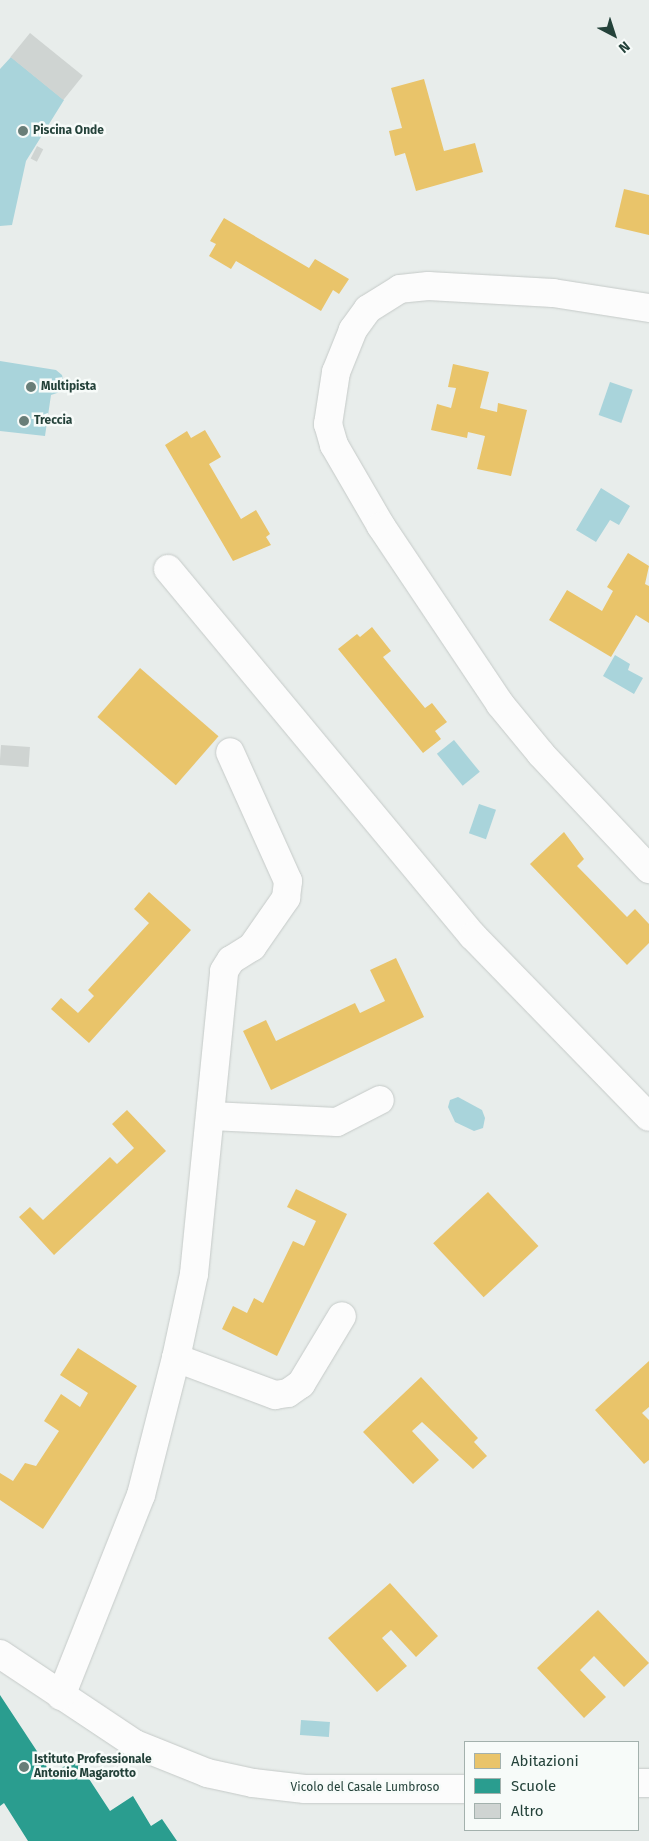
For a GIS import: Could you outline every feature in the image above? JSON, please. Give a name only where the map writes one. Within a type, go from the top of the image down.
[{"type":"street","points":[[649,308],[553,293],[428,286],[400,289],[368,310],[353,330],[334,378],[328,424],[334,445],[381,526],[500,704],[541,754],[649,869]]},
{"type":"street","points":[[168,569],[473,936],[649,1117]]},
{"type":"street","points":[[61,1696],[141,1495],[176,1358],[194,1274],[224,971],[231,960],[252,946],[286,898],[288,881],[230,752]]},
{"type":"street","points":[[211,1116],[337,1122],[380,1100]]},
{"type":"street","points":[[176,1358],[275,1395],[288,1393],[301,1384],[342,1316]]},
{"type":"street","name":"Vicolo del Casale Lumbroso","points":[[0,1654],[112,1730],[155,1753],[241,1781],[320,1790],[464,1789]]},
{"type":"water","name":"Piscina Onde","points":[[11,57],[64,100],[26,161],[12,225],[0,226],[0,69]]},
{"type":"water","name":"Multipista","points":[[0,361],[56,370],[62,375],[64,383],[60,392],[51,395],[45,436],[0,431]]},
{"type":"water","points":[[610,382],[633,390],[621,423],[599,415]]},
{"type":"water","points":[[601,488],[630,506],[619,525],[610,520],[596,542],[576,530]]},
{"type":"water","points":[[615,655],[630,664],[628,670],[643,678],[634,694],[603,676]]},
{"type":"water","points":[[454,740],[480,772],[463,786],[437,754]]},
{"type":"water","points":[[479,804],[496,810],[486,839],[469,833]]},
{"type":"water","points":[[458,1097],[482,1110],[485,1118],[483,1128],[474,1131],[455,1122],[448,1107],[450,1100]]},
{"type":"water","points":[[301,1720],[330,1722],[329,1737],[300,1735]]},
{"type":"building: Abitazioni","points":[[424,79],[444,151],[475,143],[483,172],[416,191],[405,153],[395,156],[389,131],[402,128],[391,88]]},
{"type":"building: Abitazioni","points":[[624,189],[649,195],[649,235],[615,227]]},
{"type":"building: Abitazioni","points":[[224,218],[309,268],[315,259],[349,279],[339,294],[333,290],[321,311],[236,261],[231,269],[209,256],[216,244],[210,241]]},
{"type":"building: Abitazioni","points":[[453,364],[489,372],[480,408],[497,412],[498,403],[527,410],[511,476],[477,469],[485,436],[468,432],[467,438],[431,430],[437,404],[451,408],[456,388],[448,387]]},
{"type":"building: Abitazioni","points":[[205,430],[221,457],[209,464],[241,519],[256,510],[270,534],[266,537],[271,545],[233,561],[165,445],[187,431],[191,438]]},
{"type":"building: Abitazioni","points":[[628,553],[649,566],[645,584],[649,586],[649,623],[636,615],[611,657],[549,620],[567,590],[602,611],[613,591],[607,587]]},
{"type":"building: Abitazioni","points":[[372,627],[391,651],[383,657],[425,708],[432,703],[447,722],[435,731],[441,739],[423,753],[338,649],[357,634],[360,637]]},
{"type":"building: Abitazioni","points":[[140,668],[218,736],[176,785],[97,717]]},
{"type":"building: Abitazioni","points":[[564,832],[584,859],[577,866],[627,917],[635,909],[649,924],[649,943],[627,965],[530,864]]},
{"type":"building: Abitazioni","points":[[149,892],[191,930],[89,1043],[51,1009],[61,998],[78,1013],[94,996],[88,990],[149,923],[134,909]]},
{"type":"building: Abitazioni","points":[[396,958],[424,1017],[271,1090],[243,1031],[266,1020],[276,1041],[355,1003],[360,1013],[385,1001],[370,970]]},
{"type":"building: Abitazioni","points":[[127,1110],[166,1151],[54,1255],[19,1217],[30,1207],[43,1220],[110,1157],[117,1164],[134,1148],[112,1124]]},
{"type":"building: Abitazioni","points":[[296,1189],[347,1214],[277,1356],[222,1329],[233,1306],[247,1313],[254,1298],[263,1303],[293,1241],[304,1246],[316,1221],[287,1207]]},
{"type":"building: Abitazioni","points":[[488,1192],[538,1246],[484,1297],[433,1243]]},
{"type":"building: Abitazioni","points":[[78,1348],[137,1386],[43,1529],[0,1500],[0,1473],[13,1481],[25,1463],[36,1466],[59,1431],[44,1421],[61,1394],[80,1407],[88,1393],[60,1375]]},
{"type":"building: Abitazioni","points":[[649,1361],[649,1407],[642,1413],[649,1420],[649,1460],[644,1464],[595,1410]]},
{"type":"building: Abitazioni","points":[[421,1377],[478,1438],[474,1442],[487,1456],[473,1469],[422,1422],[412,1431],[439,1460],[413,1484],[363,1432]]},
{"type":"building: Abitazioni","points":[[390,1583],[438,1636],[416,1657],[391,1630],[382,1638],[407,1666],[377,1692],[328,1638]]},
{"type":"building: Abitazioni","points":[[598,1610],[649,1663],[624,1687],[594,1656],[580,1670],[606,1697],[584,1718],[537,1668]]},
{"type":"building: Scuole","name":"Istituto Professionale Antonio Magarotto","points":[[0,1695],[52,1774],[76,1759],[110,1811],[133,1796],[151,1826],[162,1819],[177,1841],[28,1841],[4,1803],[0,1806]]},
{"type":"building: Altro","points":[[30,33],[83,76],[63,100],[10,57]]},
{"type":"building: Altro","points":[[37,146],[43,149],[37,162],[31,158]]},
{"type":"building: Altro","points":[[1,745],[30,747],[29,767],[0,765]]},
{"type":"place","name":"Piscina Onde","points":[[23,131]]},
{"type":"place","name":"Multipista","points":[[31,387]]},
{"type":"place","name":"Treccia","points":[[24,421]]},
{"type":"place","name":"Istituto Professionale Antonio Magarotto","points":[[24,1767]]}]
